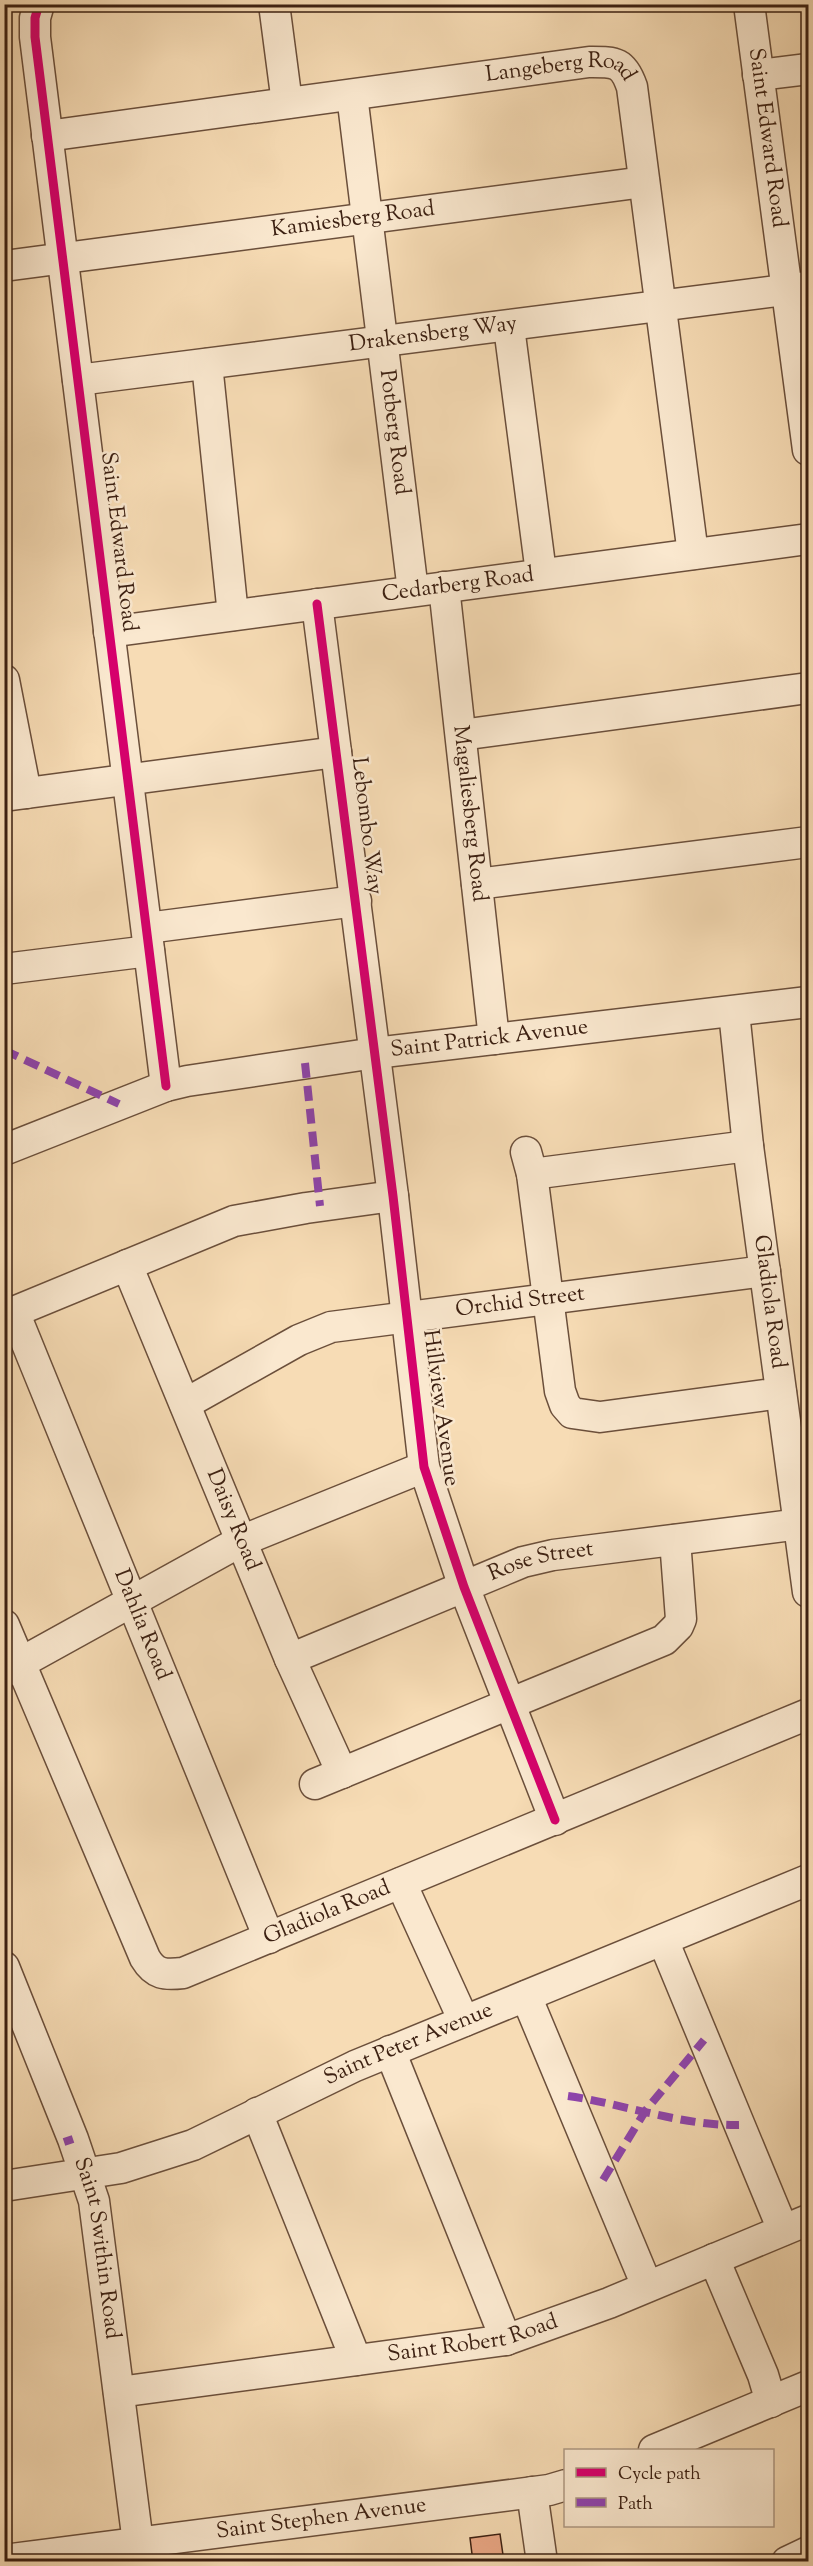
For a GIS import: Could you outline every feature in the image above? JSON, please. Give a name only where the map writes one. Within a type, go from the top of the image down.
[{"type":"street","name":"Saint Edward Road","points":[[39,4],[35,18],[35,37],[166,1086]]},
{"type":"street","points":[[274,4],[287,104]]},
{"type":"street","name":"Saint Edward Road","points":[[749,4],[758,75],[799,289],[808,450]]},
{"type":"street","name":"Langeberg Road","points":[[47,136],[589,62],[619,64],[627,71],[632,87],[693,554]]},
{"type":"street","points":[[758,75],[808,69]]},
{"type":"street","name":"Potberg Road","points":[[352,95],[413,591]]},
{"type":"street","name":"Kamiesberg Road","points":[[4,266],[644,182]]},
{"type":"street","name":"Drakensberg Way","points":[[78,380],[799,289]]},
{"type":"street","points":[[509,327],[541,573]]},
{"type":"street","points":[[207,364],[233,615]]},
{"type":"street","name":"Cedarberg Road","points":[[109,632],[808,539]]},
{"type":"street","name":"Magaliesberg Road","points":[[444,587],[494,1039]]},
{"type":"street","name":"Lebombo Way","points":[[317,604],[375,1053]]},
{"type":"street","points":[[4,680],[15,794],[336,752]]},
{"type":"street","points":[[460,735],[808,688]]},
{"type":"street","points":[[477,884],[808,842]]},
{"type":"street","points":[[4,969],[148,939],[356,901]]},
{"type":"street","name":"Saint Patrick Avenue","points":[[4,1150],[166,1086],[219,1075],[375,1053],[808,1002]]},
{"type":"street","name":"Gladiola Road","points":[[734,1012],[748,1146],[781,1393],[804,1524],[808,1592]]},
{"type":"street","name":"Hillview Avenue","points":[[375,1053],[408,1316],[424,1467],[464,1587],[555,1820]]},
{"type":"street","points":[[748,1146],[529,1163],[560,1391],[565,1405],[572,1413],[600,1417],[781,1393]]},
{"type":"street","points":[[10,1314],[234,1221],[393,1196]]},
{"type":"street","name":"Daisy Road","points":[[127,1265],[290,1659],[329,1778],[664,1640],[672,1634],[681,1619],[682,1607],[675,1540]]},
{"type":"street","name":"Orchid Street","points":[[185,1404],[317,1332],[350,1323],[765,1271]]},
{"type":"street","name":"Dahlia Road","points":[[10,1314],[132,1602],[268,1938]]},
{"type":"street","points":[[13,1668],[241,1540],[424,1467]]},
{"type":"street","name":"Rose Street","points":[[290,1659],[537,1558],[804,1524]]},
{"type":"street","name":"Gladiola Road","points":[[4,1624],[13,1668],[151,1968],[160,1974],[183,1973],[808,1714]]},
{"type":"street","points":[[401,1883],[464,2022]]},
{"type":"street","name":"Saint Peter Avenue","points":[[4,2186],[121,2168],[193,2145],[390,2051],[663,1940],[806,1889]]},
{"type":"street","points":[[663,1940],[796,2225]]},
{"type":"street","name":"Saint Swithin Road","points":[[4,1967],[86,2174],[94,2201],[138,2543]]},
{"type":"street","points":[[526,1996],[647,2286]]},
{"type":"street","points":[[390,2051],[506,2340]]},
{"type":"street","points":[[257,2114],[356,2360]]},
{"type":"street","name":"Saint Robert Road","points":[[119,2392],[506,2340],[528,2334],[796,2225]]},
{"type":"street","points":[[714,2259],[763,2374],[771,2402]]},
{"type":"street","points":[[659,2449],[808,2386]]},
{"type":"street","name":"Saint Stephen Avenue","points":[[4,2560],[532,2492],[564,2485]]},
{"type":"street","points":[[532,2492],[542,2562]]},
{"type":"street","points":[[787,2562],[808,2552]]},
{"type":"building","points":[[500,2534],[504,2562],[473,2562],[470,2538]]},
{"type":"marked path","points":[[4,1050],[119,1104]]},
{"type":"marked path","points":[[305,1063],[320,1206]]},
{"type":"marked path","points":[[603,2180],[646,2110],[704,2040]]},
{"type":"marked path","points":[[568,2096],[696,2122],[739,2125]]},
{"type":"marked path","points":[[64,2142],[73,2139]]},
{"type":"cycle path","points":[[39,4],[35,18],[35,37],[166,1086]]},
{"type":"cycle path","points":[[317,604],[393,1196],[424,1467],[464,1587],[555,1820]]}]
